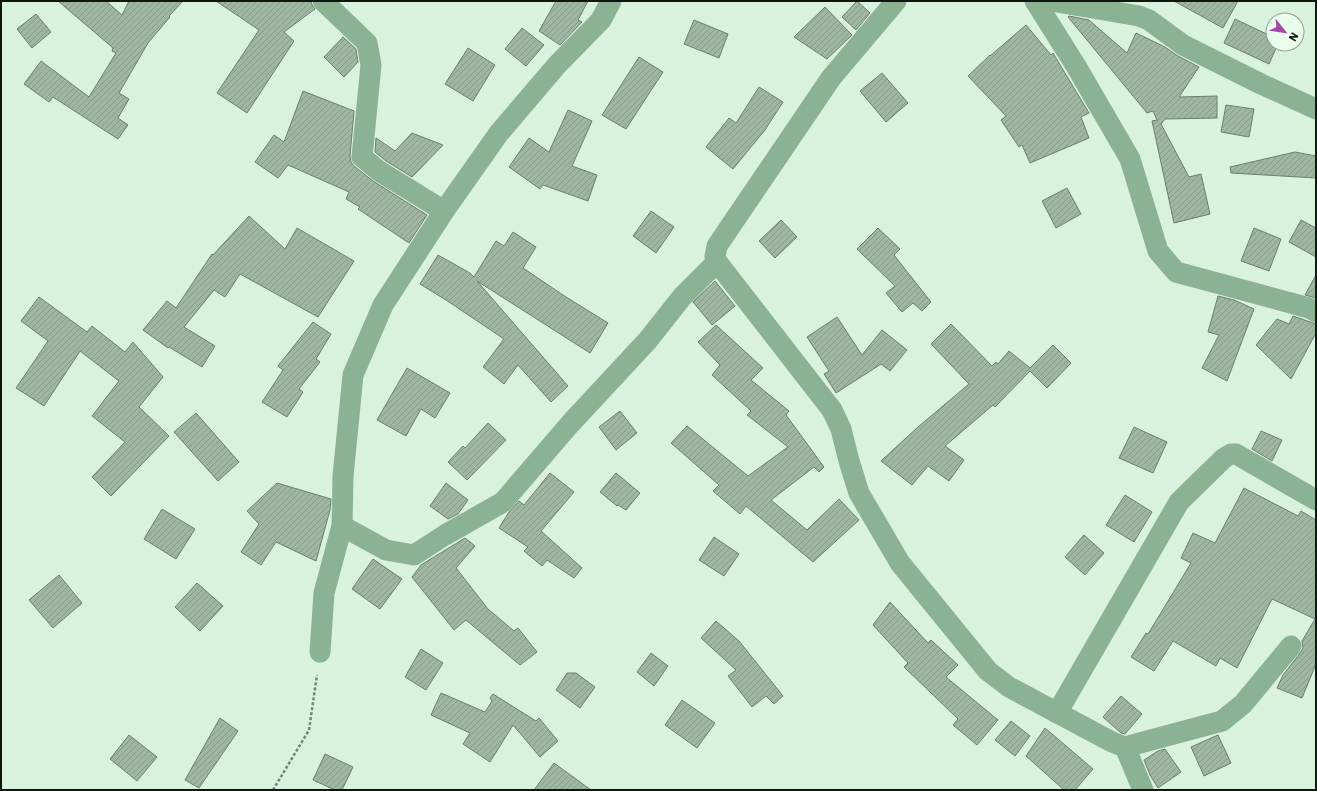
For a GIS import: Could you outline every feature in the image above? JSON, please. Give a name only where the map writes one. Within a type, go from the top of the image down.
[{"type":"street","points":[[323,1],[367,43],[371,65],[362,157],[379,170],[444,211]]},
{"type":"street","points":[[320,652],[324,593],[342,526],[343,476],[353,376],[383,305],[444,211],[499,133],[558,65],[601,20],[611,1]]},
{"type":"street","points":[[896,1],[831,78],[717,246],[715,256],[717,262],[832,410],[841,429],[859,493],[900,563],[988,671],[1009,687],[1112,742],[1125,747],[1222,721],[1243,704],[1291,646]]},
{"type":"street","points":[[1035,1],[1076,66],[1130,159],[1158,251],[1176,272],[1309,308],[1316,312]]},
{"type":"street","points":[[1051,1],[1139,16],[1149,20],[1183,45],[1261,84],[1316,109]]},
{"type":"street","points":[[342,526],[386,550],[414,555],[445,535],[503,502],[570,424],[648,340],[682,296],[717,262]]},
{"type":"street","points":[[1057,713],[1179,502],[1224,458],[1231,454],[1236,454],[1316,500]]},
{"type":"street","points":[[1125,747],[1143,790]]},
{"type":"path","points":[[273,790],[309,730],[320,652]]},
{"type":"building","points":[[58,1],[106,1],[122,15],[129,1],[183,1],[148,43],[119,93],[129,99],[118,118],[128,125],[118,139],[53,97],[49,102],[24,84],[41,61],[89,97],[116,53],[112,51],[113,48]]},
{"type":"building","points":[[216,1],[311,1],[315,9],[284,32],[294,41],[247,113],[217,93],[259,30]]},
{"type":"building","points":[[556,1],[588,1],[578,20],[582,22],[560,45],[539,31]]},
{"type":"building","points":[[857,1],[870,13],[856,30],[842,17]]},
{"type":"building","points":[[1174,1],[1238,1],[1223,28]]},
{"type":"building","points":[[825,7],[852,35],[827,59],[794,37]]},
{"type":"building","points":[[36,14],[51,32],[32,48],[17,29]]},
{"type":"building","points":[[1068,17],[1089,20],[1127,53],[1136,33],[1165,47],[1199,67],[1179,97],[1217,96],[1217,118],[1165,119],[1161,124],[1189,177],[1201,174],[1210,214],[1174,223],[1152,121],[1157,120],[1153,111],[1147,113]]},
{"type":"building","points":[[1235,19],[1265,33],[1265,52],[1274,52],[1269,64],[1224,43]]},
{"type":"building","points":[[694,20],[728,34],[719,58],[684,44]]},
{"type":"building","points":[[1026,25],[1051,55],[1053,53],[1089,113],[1081,117],[1089,138],[1030,163],[1022,145],[1019,147],[1001,120],[1006,116],[968,76],[990,55]]},
{"type":"building","points":[[522,28],[544,45],[526,66],[505,49]]},
{"type":"building","points":[[343,37],[356,49],[358,62],[344,77],[324,57]]},
{"type":"building","points":[[468,48],[495,65],[473,101],[445,84]]},
{"type":"building","points":[[639,57],[663,72],[626,129],[602,115]]},
{"type":"building","points":[[882,73],[908,103],[886,122],[860,91]]},
{"type":"building","points":[[759,87],[783,102],[765,130],[733,169],[706,147],[729,118],[736,123]]},
{"type":"building","points":[[303,91],[354,111],[350,156],[351,162],[373,181],[427,215],[409,243],[358,209],[360,207],[346,199],[349,192],[288,165],[278,178],[255,162],[274,135],[284,142]]},
{"type":"building","points":[[1226,105],[1254,109],[1249,137],[1221,132]]},
{"type":"building","points":[[568,110],[592,121],[572,166],[597,175],[588,201],[543,185],[540,189],[509,167],[529,138],[549,152]]},
{"type":"building","points":[[412,133],[443,145],[412,177],[386,161],[375,152],[376,138],[395,151]]},
{"type":"building","points":[[1295,152],[1316,156],[1316,178],[1231,173],[1230,167]]},
{"type":"building","points":[[1067,188],[1081,214],[1056,228],[1042,201]]},
{"type":"building","points":[[651,211],[674,227],[656,253],[633,236]]},
{"type":"building","points":[[249,216],[285,249],[297,228],[354,261],[318,317],[240,274],[225,297],[214,290],[184,327],[215,346],[202,367],[169,347],[168,348],[143,330],[167,301],[176,308],[212,254],[213,255]]},
{"type":"building","points":[[781,220],[797,237],[775,258],[759,241]]},
{"type":"building","points":[[1301,220],[1316,228],[1316,257],[1289,242]]},
{"type":"building","points":[[878,228],[900,249],[894,255],[931,302],[922,311],[913,303],[902,312],[886,293],[895,286],[857,249]]},
{"type":"building","points":[[1254,228],[1281,239],[1269,271],[1241,261]]},
{"type":"building","points":[[513,232],[536,247],[523,268],[608,323],[590,353],[477,281],[568,386],[551,402],[518,365],[504,384],[483,367],[504,339],[420,284],[438,255],[470,273],[474,277],[496,241],[504,246]]},
{"type":"building","points":[[1316,275],[1316,298],[1305,295]]},
{"type":"building","points":[[715,281],[735,306],[712,325],[693,302]]},
{"type":"building","points":[[1218,296],[1234,300],[1254,309],[1227,381],[1202,368],[1219,335],[1208,332]]},
{"type":"building","points":[[39,297],[87,332],[92,326],[125,352],[133,342],[163,377],[139,407],[169,436],[111,496],[92,477],[125,442],[92,416],[119,381],[80,351],[44,406],[16,388],[48,341],[21,321]]},
{"type":"building","points":[[1293,316],[1316,324],[1316,333],[1291,379],[1256,345],[1277,319],[1289,324]]},
{"type":"building","points":[[837,317],[862,355],[882,330],[907,350],[890,371],[881,364],[836,393],[824,374],[829,371],[807,337]]},
{"type":"building","points":[[313,322],[331,334],[316,359],[320,362],[299,389],[303,392],[287,417],[262,402],[283,370],[278,366]]},
{"type":"building","points":[[951,324],[992,366],[996,362],[998,364],[1009,351],[1030,368],[1053,345],[1071,363],[1047,388],[1030,371],[995,407],[993,405],[945,446],[964,460],[949,481],[928,466],[912,485],[881,461],[918,427],[969,384],[931,344]]},
{"type":"building","points":[[716,325],[763,368],[751,380],[789,411],[786,415],[824,467],[819,472],[814,467],[771,500],[807,530],[839,499],[859,520],[813,562],[746,506],[740,514],[713,491],[719,485],[671,443],[687,426],[748,476],[788,447],[747,415],[751,411],[712,375],[720,365],[698,342]]},
{"type":"building","points":[[407,368],[450,393],[435,418],[421,409],[406,436],[377,420]]},
{"type":"building","points":[[620,411],[637,433],[616,450],[599,427]]},
{"type":"building","points":[[196,413],[239,462],[218,481],[174,432]]},
{"type":"building","points":[[488,423],[506,440],[467,480],[448,462],[463,446],[465,448]]},
{"type":"building","points":[[1134,427],[1167,442],[1153,473],[1119,458]]},
{"type":"building","points":[[1261,431],[1282,440],[1272,461],[1252,449]]},
{"type":"building","points":[[550,473],[574,492],[541,531],[582,568],[574,578],[547,560],[542,566],[524,551],[528,547],[499,528],[509,512],[519,501],[524,505]]},
{"type":"building","points":[[616,473],[640,493],[626,510],[618,505],[617,506],[600,492]]},
{"type":"building","points":[[277,483],[331,499],[330,510],[316,561],[276,542],[261,565],[241,552],[259,524],[247,511]]},
{"type":"building","points":[[446,483],[468,500],[458,514],[448,519],[430,506]]},
{"type":"building","points":[[1244,488],[1298,516],[1301,511],[1316,520],[1316,664],[1302,698],[1277,688],[1283,675],[1303,648],[1302,641],[1315,619],[1272,599],[1237,668],[1220,658],[1216,666],[1173,641],[1154,671],[1131,657],[1146,633],[1148,634],[1191,563],[1181,558],[1193,533],[1215,543]]},
{"type":"building","points":[[1125,495],[1152,512],[1134,542],[1106,525]]},
{"type":"building","points":[[162,509],[195,529],[176,559],[144,539]]},
{"type":"building","points":[[1084,535],[1104,553],[1085,575],[1065,557]]},
{"type":"building","points":[[714,537],[739,554],[724,576],[699,560]]},
{"type":"building","points":[[465,538],[475,546],[456,568],[488,609],[514,631],[518,628],[537,652],[520,665],[466,620],[454,630],[412,577],[421,565]]},
{"type":"building","points":[[373,559],[402,579],[380,609],[352,589]]},
{"type":"building","points":[[59,575],[82,603],[53,628],[29,600]]},
{"type":"building","points":[[197,583],[223,606],[200,631],[175,607]]},
{"type":"building","points":[[890,602],[928,643],[931,640],[958,665],[946,677],[998,720],[977,745],[953,725],[958,719],[904,667],[908,663],[873,625]]},
{"type":"building","points":[[716,621],[739,641],[783,696],[774,704],[766,696],[752,707],[728,676],[736,670],[701,638]]},
{"type":"building","points":[[421,649],[443,663],[426,690],[405,677]]},
{"type":"building","points":[[651,653],[668,666],[654,686],[637,672]]},
{"type":"building","points":[[567,673],[576,673],[595,687],[580,708],[556,690]]},
{"type":"building","points":[[441,693],[485,712],[492,701],[490,698],[493,694],[536,721],[539,718],[558,741],[540,757],[513,725],[490,762],[463,744],[470,733],[431,715]]},
{"type":"building","points":[[1121,696],[1142,714],[1125,734],[1121,733],[1103,717]]},
{"type":"building","points":[[682,700],[715,723],[697,748],[665,725]]},
{"type":"building","points":[[220,718],[238,731],[199,788],[185,780]]},
{"type":"building","points":[[1011,721],[1030,736],[1015,756],[995,740]]},
{"type":"building","points":[[1045,728],[1093,769],[1075,790],[1064,790],[1026,756]]},
{"type":"building","points":[[129,735],[157,757],[137,781],[110,759]]},
{"type":"building","points":[[1218,735],[1231,763],[1204,776],[1191,747]]},
{"type":"building","points":[[1165,749],[1181,772],[1158,788],[1150,775],[1144,760],[1158,751]]},
{"type":"building","points":[[325,754],[353,767],[342,790],[335,790],[313,780]]},
{"type":"building","points":[[554,763],[591,790],[534,790]]}]
